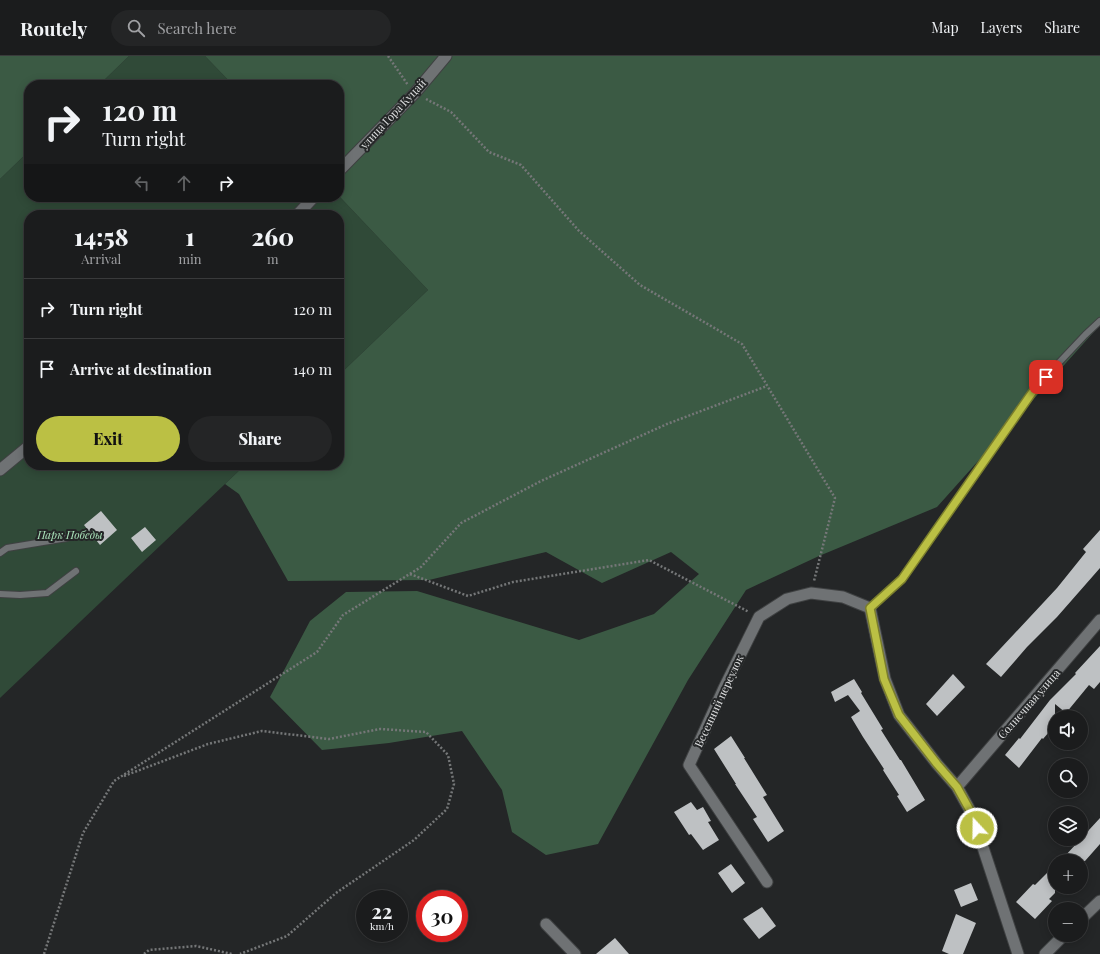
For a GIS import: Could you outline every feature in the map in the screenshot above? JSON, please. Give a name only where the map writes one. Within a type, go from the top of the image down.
[{"type":"street","name":"улица Гора Куцай","points":[[344,166],[415,93],[446,56]]},
{"type":"street","points":[[302,210],[309,202]]},
{"type":"street","points":[[0,470],[24,450]]},
{"type":"street","points":[[759,617],[787,600],[811,593],[843,597],[870,608],[884,679],[899,715],[957,787],[972,814],[1018,954]]},
{"type":"street","name":"Весенний переулок","points":[[759,617],[724,688],[689,765],[767,882]]},
{"type":"street","name":"Солнечная улица","points":[[957,787],[1100,620]]},
{"type":"street","points":[[1088,912],[1100,901]]},
{"type":"street","points":[[546,924],[575,954]]},
{"type":"street","points":[[1045,954],[1057,942]]},
{"type":"lane","points":[[870,608],[902,579],[1036,387],[1100,321]]},
{"type":"lane","points":[[0,553],[7,548],[67,538]]},
{"type":"lane","points":[[0,594],[20,595],[47,593],[76,571]]},
{"type":"path","points":[[388,56],[415,93],[450,112],[489,152],[521,165],[579,231],[640,285],[742,344],[835,498],[811,593]]},
{"type":"path","points":[[44,954],[83,833],[114,781],[316,652],[344,614],[421,567],[461,523],[541,481],[667,424],[767,386]]},
{"type":"path","points":[[410,574],[468,596],[513,582],[649,560],[759,617]]},
{"type":"path","points":[[118,778],[208,744],[262,731],[329,739],[380,728],[426,732],[448,754],[454,784],[447,809],[414,840],[336,893],[287,936],[240,954]]},
{"type":"path","points":[[144,954],[148,950],[196,946],[232,954]]},
{"type":"green space","points":[[0,56],[129,56],[104,80],[24,80],[24,156],[0,179]]},
{"type":"green space","points":[[129,56],[205,56],[228,80],[104,80]]},
{"type":"green space","points":[[205,56],[1100,56],[1100,325],[937,507],[819,556],[746,590],[688,680],[598,844],[546,855],[512,832],[502,790],[462,731],[389,743],[322,750],[270,697],[310,621],[346,592],[417,591],[579,640],[654,614],[699,574],[671,552],[602,583],[546,552],[429,580],[288,581],[239,494],[225,484],[240,470],[344,470],[344,370],[428,290],[344,201],[344,80],[228,80]]},
{"type":"green space","name":"Парк Победы","points":[[24,156],[24,202],[344,201],[428,290],[344,370],[344,210],[24,210],[24,470],[240,470],[0,698],[0,179]]},
{"type":"building","points":[[101,511],[117,530],[100,545],[84,525]]},
{"type":"building","points":[[145,527],[156,540],[142,552],[131,538]]},
{"type":"building","points":[[1100,530],[1100,568],[1001,677],[986,664],[1057,588],[1086,552],[1083,549]]},
{"type":"building","points":[[1100,646],[1100,682],[1094,689],[1089,685],[1068,710],[1062,710],[1055,704],[1055,710],[1048,710],[1048,733],[1043,739],[1042,738],[1019,768],[1005,755],[1019,738],[1020,739],[1050,700],[1076,674],[1075,673]]},
{"type":"building","points":[[953,674],[965,687],[937,716],[926,704]]},
{"type":"building","points":[[854,679],[883,729],[881,730],[925,800],[907,812],[897,796],[899,795],[883,770],[884,769],[851,717],[860,711],[848,695],[835,702],[831,692]]},
{"type":"building","points":[[731,736],[767,795],[763,797],[784,831],[768,842],[753,819],[757,817],[714,749]]},
{"type":"building","points":[[691,802],[697,810],[703,807],[711,821],[708,822],[719,840],[703,850],[691,834],[689,835],[674,812]]},
{"type":"building","points":[[1100,818],[1100,844],[1088,858],[1088,854],[1067,854],[1074,846],[1088,846],[1088,831]]},
{"type":"building","points":[[731,864],[745,883],[732,893],[718,873]]},
{"type":"building","points":[[1048,872],[1048,894],[1054,894],[1049,899],[1052,901],[1048,902],[1048,905],[1035,919],[1016,902],[1033,884],[1035,885]]},
{"type":"building","points":[[971,883],[978,900],[961,907],[954,890]]},
{"type":"building","points":[[762,907],[776,926],[759,939],[743,919]]},
{"type":"building","points":[[956,914],[976,923],[963,954],[949,954],[942,951]]},
{"type":"building","points":[[615,938],[629,954],[596,954]]},
{"type":"route","points":[[977,828],[972,814],[957,787],[899,715],[884,679],[870,608],[902,579],[1036,387],[1046,377]]}]
